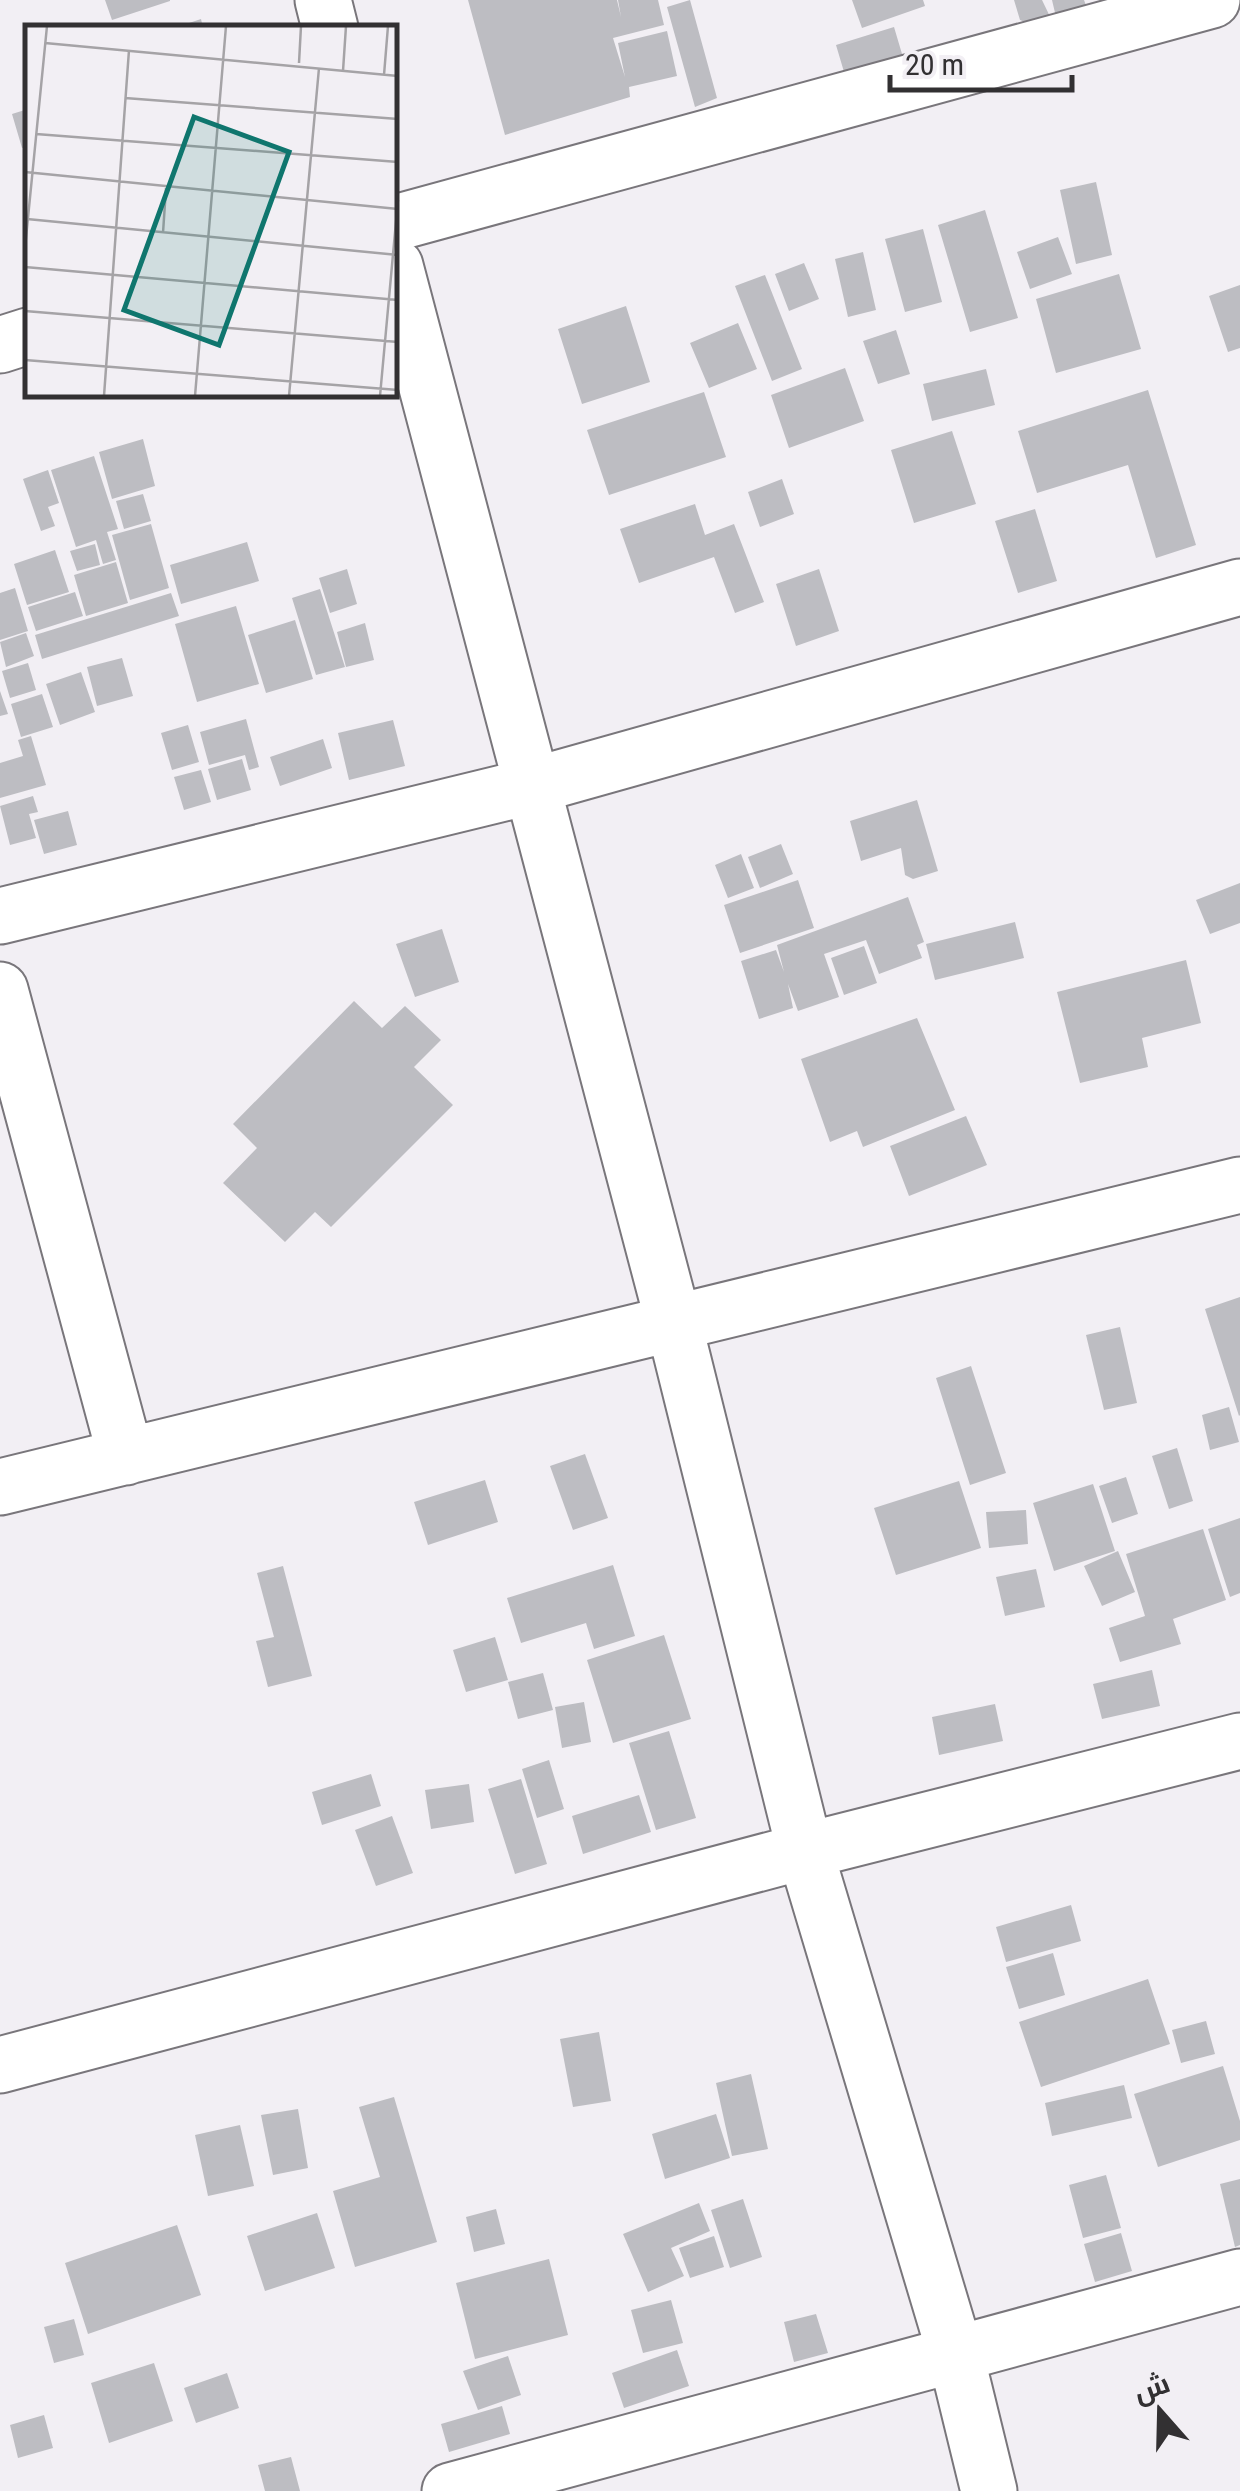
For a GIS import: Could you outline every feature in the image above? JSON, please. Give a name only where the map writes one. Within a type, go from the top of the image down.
[{"type":"street","points":[[323,0],[329,25]]},
{"type":"street","points":[[398,221],[1212,0]]},
{"type":"street","points":[[398,277],[674,1324],[805,1851],[954,2352],[989,2491]]},
{"type":"street","points":[[0,345],[25,337]]},
{"type":"street","points":[[0,916],[532,786],[1240,587]]},
{"type":"street","points":[[0,990],[126,1457]]},
{"type":"street","points":[[0,1488],[1240,1186]]},
{"type":"street","points":[[0,2065],[805,1851],[1240,1741]]},
{"type":"street","points":[[450,2491],[1240,2277]]},
{"type":"building","points":[[105,0],[170,0],[170,1],[112,20]]},
{"type":"building","points":[[468,0],[617,0],[621,17],[618,0],[658,0],[664,25],[613,38],[625,77],[618,43],[667,31],[677,76],[629,87],[630,97],[505,135]]},
{"type":"building","points":[[690,0],[717,98],[695,107],[667,7]]},
{"type":"building","points":[[852,0],[923,0],[925,6],[862,28]]},
{"type":"building","points":[[1014,0],[1042,0],[1056,29],[1048,32],[1020,20]]},
{"type":"building","points":[[1052,0],[1084,0],[1087,8],[1056,17]]},
{"type":"building","points":[[894,27],[905,64],[847,82],[836,45]]},
{"type":"building","points":[[25,110],[25,147],[22,148],[12,114]]},
{"type":"building","points":[[1096,182],[1112,255],[1076,264],[1060,190]]},
{"type":"building","points":[[985,210],[1018,318],[970,332],[938,225]]},
{"type":"building","points":[[923,229],[942,302],[905,312],[885,239]]},
{"type":"building","points":[[1058,237],[1072,274],[1030,289],[1017,252]]},
{"type":"building","points":[[863,252],[876,310],[848,317],[835,259]]},
{"type":"building","points":[[804,263],[819,299],[789,311],[775,274]]},
{"type":"building","points":[[1119,274],[1141,349],[1056,373],[1036,299]]},
{"type":"building","points":[[765,275],[802,369],[772,381],[735,286]]},
{"type":"building","points":[[1240,285],[1240,348],[1228,352],[1209,296]]},
{"type":"building","points":[[626,306],[650,382],[582,404],[558,329]]},
{"type":"building","points":[[738,323],[757,369],[709,388],[690,343]]},
{"type":"building","points":[[896,330],[910,374],[878,384],[863,341]]},
{"type":"building","points":[[845,368],[864,421],[789,448],[771,395]]},
{"type":"building","points":[[986,369],[995,405],[932,421],[923,384]]},
{"type":"building","points":[[1148,390],[1196,545],[1156,558],[1128,465],[1037,493],[1018,431]]},
{"type":"building","points":[[704,392],[726,457],[609,495],[587,430]]},
{"type":"building","points":[[952,431],[976,504],[914,523],[891,450]]},
{"type":"building","points":[[143,439],[155,486],[112,499],[99,452]]},
{"type":"building","points":[[94,456],[118,529],[107,532],[116,560],[103,564],[96,540],[76,547],[51,470]]},
{"type":"building","points":[[48,470],[59,503],[48,507],[55,526],[41,531],[23,479]]},
{"type":"building","points":[[782,479],[794,514],[760,527],[748,492]]},
{"type":"building","points":[[143,494],[151,521],[124,529],[116,501]]},
{"type":"building","points":[[695,504],[705,535],[734,524],[764,602],[735,613],[714,557],[639,583],[620,529]]},
{"type":"building","points":[[1035,509],[1057,581],[1018,593],[995,521]]},
{"type":"building","points":[[151,524],[169,588],[130,600],[112,535]]},
{"type":"building","points":[[247,542],[259,581],[181,604],[170,565]]},
{"type":"building","points":[[95,544],[100,565],[77,571],[70,551]]},
{"type":"building","points":[[55,550],[69,592],[27,605],[14,564]]},
{"type":"building","points":[[116,562],[128,603],[86,616],[74,575]]},
{"type":"building","points":[[347,569],[357,604],[330,613],[319,578]]},
{"type":"building","points":[[819,569],[839,631],[796,646],[776,584]]},
{"type":"building","points":[[15,588],[28,631],[0,640],[0,593]]},
{"type":"building","points":[[320,589],[345,667],[316,675],[292,598]]},
{"type":"building","points":[[75,592],[83,616],[36,631],[28,607]]},
{"type":"building","points":[[171,593],[179,616],[42,659],[35,635]]},
{"type":"building","points":[[236,606],[259,684],[197,702],[175,624]]},
{"type":"building","points":[[295,620],[313,679],[266,693],[248,635]]},
{"type":"building","points":[[365,623],[374,660],[346,667],[337,632]]},
{"type":"building","points":[[26,633],[34,656],[6,667],[0,642]]},
{"type":"building","points":[[122,658],[133,696],[97,706],[87,667]]},
{"type":"building","points":[[28,663],[36,690],[10,698],[2,671]]},
{"type":"building","points":[[81,672],[95,712],[60,725],[46,684]]},
{"type":"building","points":[[0,691],[8,714],[0,716]]},
{"type":"building","points":[[42,694],[53,727],[21,737],[11,704]]},
{"type":"building","points":[[246,719],[259,767],[249,770],[245,755],[209,765],[200,732]]},
{"type":"building","points":[[393,720],[405,766],[349,780],[338,733]]},
{"type":"building","points":[[188,725],[199,762],[172,770],[161,733]]},
{"type":"building","points":[[31,736],[46,785],[0,798],[0,763],[23,756],[18,740]]},
{"type":"building","points":[[323,739],[332,768],[280,786],[270,757]]},
{"type":"building","points":[[242,759],[251,790],[217,800],[208,769]]},
{"type":"building","points":[[201,770],[211,802],[184,810],[174,777]]},
{"type":"building","points":[[33,796],[38,812],[29,814],[36,838],[10,845],[0,806]]},
{"type":"building","points":[[917,800],[938,871],[913,879],[905,875],[901,848],[861,861],[850,821]]},
{"type":"building","points":[[68,811],[77,845],[44,854],[34,820]]},
{"type":"building","points":[[781,844],[793,874],[760,888],[748,857]]},
{"type":"building","points":[[741,854],[754,888],[728,898],[715,865]]},
{"type":"building","points":[[798,880],[814,928],[740,953],[724,905]]},
{"type":"building","points":[[1240,883],[1240,923],[1210,934],[1196,900]]},
{"type":"building","points":[[908,897],[924,942],[917,945],[922,958],[879,974],[866,940],[824,954],[839,997],[798,1011],[788,984],[793,1008],[759,1019],[741,961],[776,950],[784,972],[777,945]]},
{"type":"building","points":[[1015,922],[1024,958],[935,980],[926,944]]},
{"type":"building","points":[[442,929],[459,982],[415,997],[396,944]]},
{"type":"building","points":[[864,946],[877,983],[844,995],[831,958]]},
{"type":"building","points":[[1186,960],[1201,1023],[1142,1038],[1148,1067],[1080,1083],[1057,992]]},
{"type":"building","points":[[354,1001],[382,1028],[405,1006],[441,1040],[414,1067],[453,1105],[331,1227],[315,1212],[285,1242],[223,1183],[257,1148],[233,1124]]},
{"type":"building","points":[[917,1018],[955,1110],[863,1147],[857,1131],[830,1142],[801,1059]]},
{"type":"building","points":[[966,1116],[987,1165],[909,1196],[890,1146]]},
{"type":"building","points":[[1240,1297],[1240,1415],[1239,1416],[1205,1309]]},
{"type":"building","points":[[1120,1327],[1137,1403],[1104,1410],[1086,1335]]},
{"type":"building","points":[[971,1366],[1006,1473],[970,1485],[936,1378]]},
{"type":"building","points":[[1229,1407],[1239,1442],[1210,1450],[1202,1415]]},
{"type":"building","points":[[1177,1448],[1193,1501],[1169,1509],[1152,1456]]},
{"type":"building","points":[[585,1454],[608,1518],[573,1530],[550,1466]]},
{"type":"building","points":[[1126,1477],[1138,1514],[1112,1523],[1099,1486]]},
{"type":"building","points":[[485,1480],[498,1522],[428,1545],[414,1502]]},
{"type":"building","points":[[959,1481],[981,1548],[896,1575],[874,1508]]},
{"type":"building","points":[[1093,1484],[1115,1551],[1054,1571],[1033,1503]]},
{"type":"building","points":[[1026,1510],[1028,1544],[989,1548],[986,1512]]},
{"type":"building","points":[[1240,1518],[1240,1593],[1230,1597],[1208,1529]]},
{"type":"building","points":[[1203,1529],[1226,1600],[1173,1619],[1181,1644],[1120,1662],[1109,1628],[1145,1616],[1126,1554]]},
{"type":"building","points":[[1118,1551],[1135,1592],[1102,1606],[1084,1566]]},
{"type":"building","points":[[613,1565],[635,1636],[594,1649],[586,1623],[521,1643],[507,1598]]},
{"type":"building","points":[[283,1566],[312,1676],[268,1687],[256,1641],[274,1637],[257,1573]]},
{"type":"building","points":[[1036,1569],[1045,1607],[1005,1616],[996,1577]]},
{"type":"building","points":[[664,1635],[691,1719],[613,1743],[587,1660]]},
{"type":"building","points":[[495,1637],[508,1680],[466,1692],[453,1650]]},
{"type":"building","points":[[1152,1670],[1160,1706],[1102,1719],[1093,1684]]},
{"type":"building","points":[[543,1673],[553,1710],[518,1719],[508,1682]]},
{"type":"building","points":[[584,1702],[591,1742],[562,1748],[555,1707]]},
{"type":"building","points":[[995,1704],[1003,1741],[939,1755],[932,1717]]},
{"type":"building","points":[[669,1731],[696,1818],[656,1830],[629,1743]]},
{"type":"building","points":[[549,1760],[564,1809],[537,1818],[522,1769]]},
{"type":"building","points":[[371,1774],[381,1806],[322,1825],[312,1792]]},
{"type":"building","points":[[521,1779],[547,1864],[515,1874],[488,1789]]},
{"type":"building","points":[[469,1784],[474,1822],[431,1829],[425,1790]]},
{"type":"building","points":[[639,1795],[651,1832],[583,1854],[572,1816]]},
{"type":"building","points":[[392,1816],[413,1873],[376,1886],[355,1830]]},
{"type":"building","points":[[1071,1905],[1081,1941],[1006,1962],[996,1927]]},
{"type":"building","points":[[1053,1953],[1065,1995],[1019,2009],[1006,1967]]},
{"type":"building","points":[[1148,1979],[1170,2044],[1041,2087],[1019,2022]]},
{"type":"building","points":[[1206,2021],[1215,2054],[1181,2063],[1172,2030]]},
{"type":"building","points":[[599,2032],[611,2101],[573,2107],[560,2039]]},
{"type":"building","points":[[1223,2066],[1240,2121],[1240,2140],[1158,2167],[1134,2094]]},
{"type":"building","points":[[751,2074],[768,2149],[732,2156],[716,2083]]},
{"type":"building","points":[[1124,2085],[1132,2118],[1052,2136],[1045,2103]]},
{"type":"building","points":[[394,2097],[437,2242],[355,2267],[333,2191],[380,2177],[359,2107]]},
{"type":"building","points":[[298,2109],[308,2168],[273,2175],[261,2115]]},
{"type":"building","points":[[716,2114],[730,2158],[665,2179],[652,2134]]},
{"type":"building","points":[[240,2125],[254,2186],[208,2196],[195,2135]]},
{"type":"building","points":[[1106,2175],[1121,2228],[1083,2238],[1069,2185]]},
{"type":"building","points":[[1240,2179],[1240,2245],[1235,2247],[1220,2184]]},
{"type":"building","points":[[743,2199],[762,2257],[730,2268],[711,2210]]},
{"type":"building","points":[[699,2203],[710,2231],[671,2248],[684,2276],[648,2292],[623,2234]]},
{"type":"building","points":[[496,2209],[505,2244],[474,2252],[466,2217]]},
{"type":"building","points":[[317,2213],[335,2268],[265,2291],[247,2236]]},
{"type":"building","points":[[177,2225],[201,2295],[88,2334],[65,2263]]},
{"type":"building","points":[[1121,2233],[1132,2271],[1095,2282],[1084,2244]]},
{"type":"building","points":[[714,2236],[724,2267],[690,2278],[679,2248]]},
{"type":"building","points":[[549,2259],[568,2335],[475,2359],[456,2283]]},
{"type":"building","points":[[671,2300],[683,2343],[643,2353],[631,2310]]},
{"type":"building","points":[[816,2314],[828,2353],[794,2362],[784,2322]]},
{"type":"building","points":[[74,2319],[84,2355],[54,2363],[44,2327]]},
{"type":"building","points":[[677,2350],[689,2386],[624,2408],[612,2373]]},
{"type":"building","points":[[508,2356],[521,2395],[478,2410],[463,2371]]},
{"type":"building","points":[[154,2363],[173,2421],[109,2443],[91,2383]]},
{"type":"building","points":[[227,2373],[239,2408],[196,2423],[184,2388]]},
{"type":"building","points":[[502,2406],[510,2434],[449,2452],[441,2424]]},
{"type":"building","points":[[44,2415],[53,2448],[18,2458],[10,2425]]},
{"type":"building","points":[[291,2457],[300,2491],[265,2491],[258,2465]]}]
